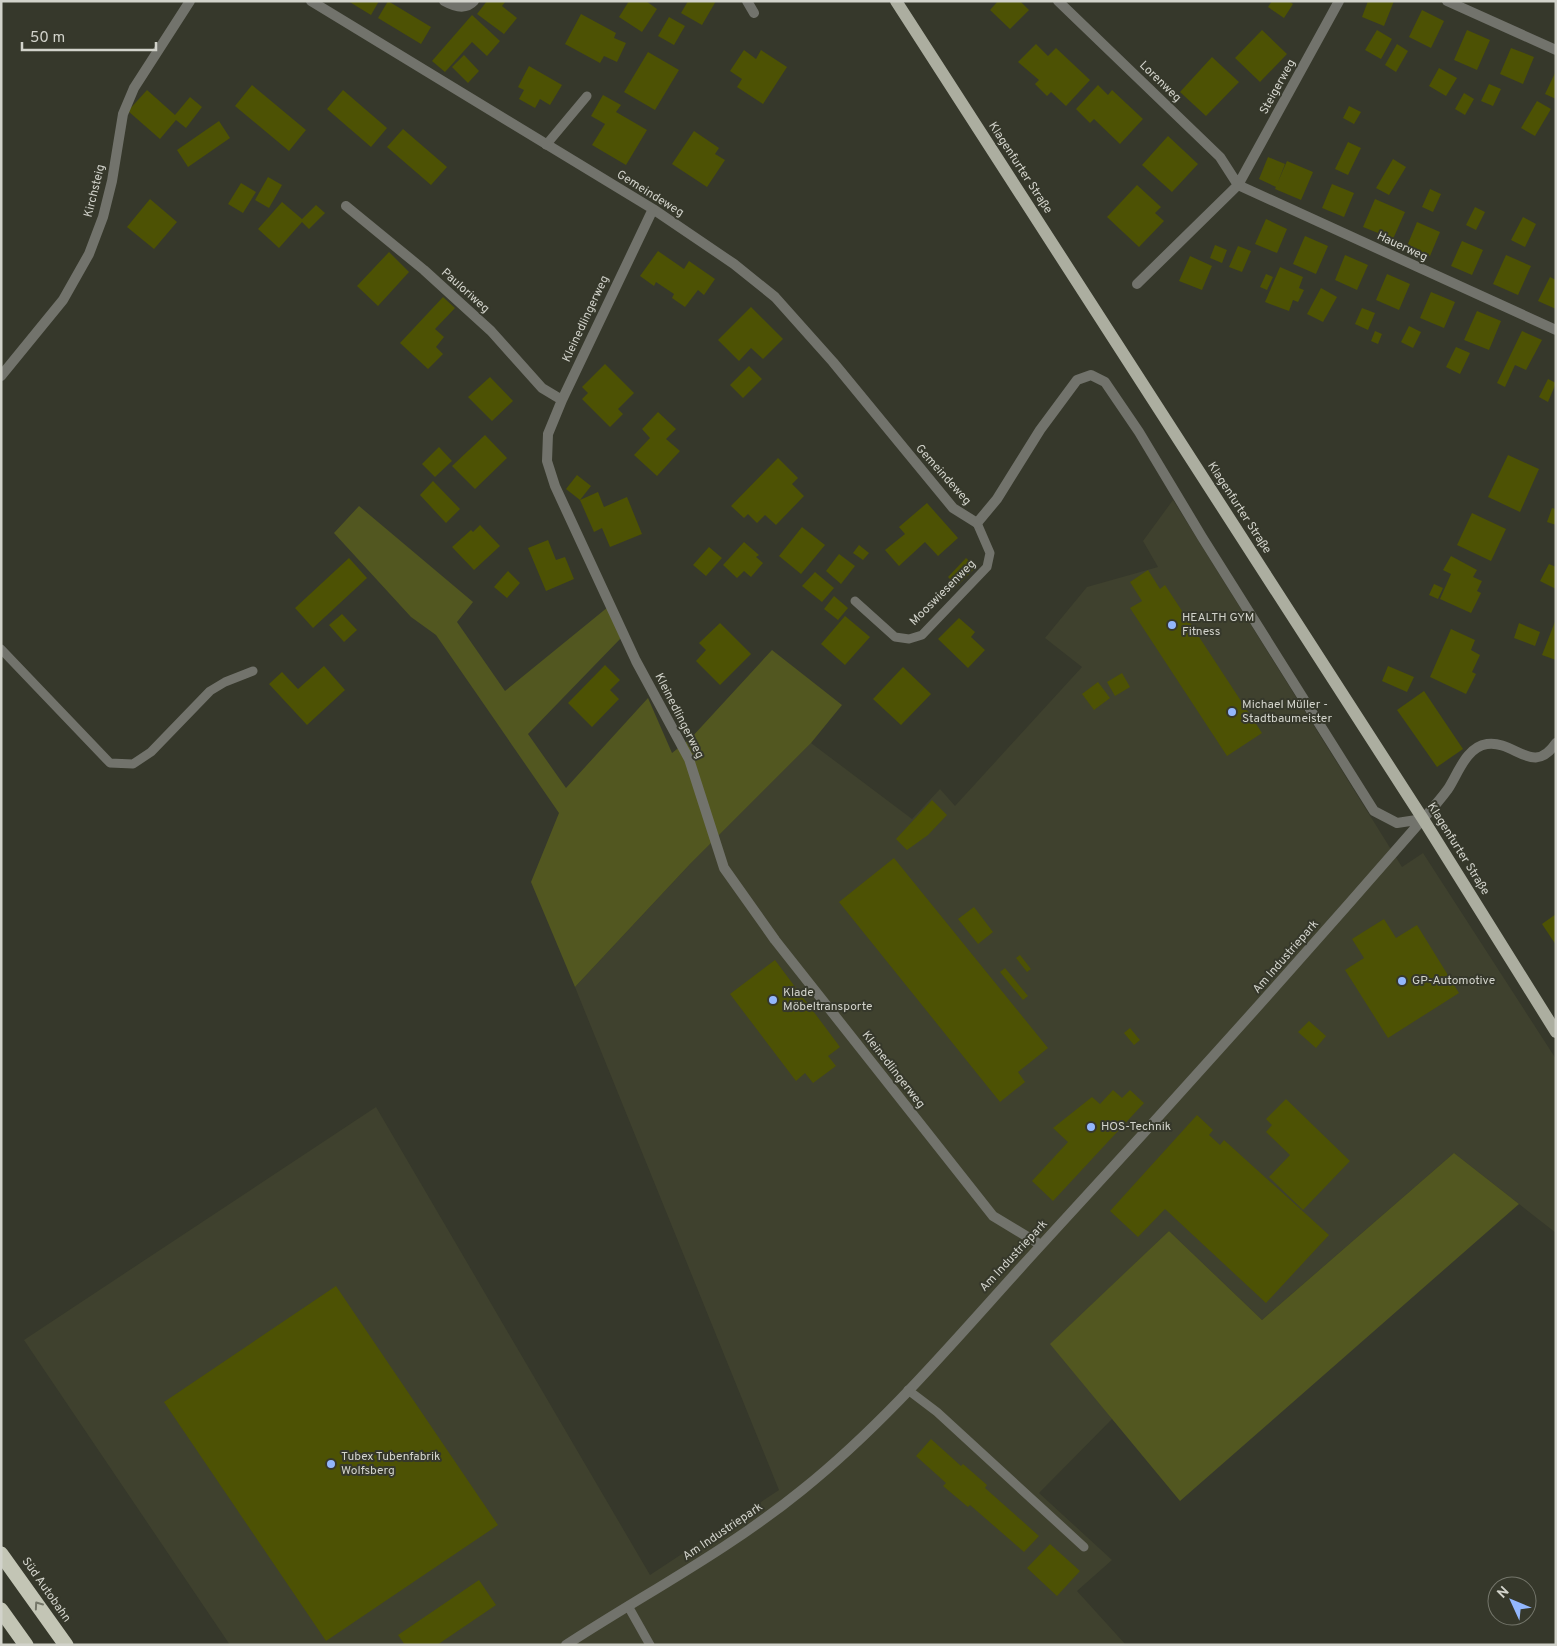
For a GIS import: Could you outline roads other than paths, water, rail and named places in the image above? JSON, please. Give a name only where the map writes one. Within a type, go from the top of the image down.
[{"type":"highway","name":"Süd Autobahn","points":[[1,1554],[66,1645]]},
{"type":"highway","points":[[1,1610],[26,1645]]},
{"type":"main road","name":"Klagenfurter Straße","points":[[896,1],[1423,819],[1556,1032]]},
{"type":"street","name":"Kirchsteig","points":[[1,376],[63,300],[89,254],[112,182],[123,114],[134,88],[190,1]]},
{"type":"street","name":"Gemeindeweg","points":[[312,1],[653,209],[734,264],[775,297],[833,362],[953,508],[977,523],[997,499],[1040,430],[1077,380],[1091,375],[1105,382],[1139,432],[1202,537],[1374,811],[1397,823],[1423,819]]},
{"type":"street","points":[[444,1],[456,8],[471,5],[474,1]]},
{"type":"street","points":[[747,1],[754,13]]},
{"type":"street","name":"Lorenweg","points":[[1058,1],[1220,157],[1238,185]]},
{"type":"street","name":"Steigerweg","points":[[1137,284],[1238,185],[1339,1]]},
{"type":"street","points":[[1447,1],[1556,50]]},
{"type":"street","name":"Hauerweg","points":[[1238,185],[1556,330]]},
{"type":"street","name":"Pauloriweg","points":[[346,206],[424,270],[491,331],[542,388],[562,400]]},
{"type":"street","name":"Kleinedlingerweg","points":[[653,209],[562,400],[548,434],[546,447],[547,461],[555,486],[636,661],[689,760],[724,868],[775,940],[993,1216],[1041,1245]]},
{"type":"street","name":"Am Industriepark","points":[[566,1645],[628,1606],[665,1586],[747,1533],[804,1489],[882,1418],[1252,1015],[1423,819],[1448,789],[1464,761],[1476,748],[1487,744],[1502,745],[1529,756],[1538,757],[1549,753],[1556,743]]},
{"type":"lane","points":[[546,145],[587,96]]},
{"type":"lane","name":"Mooswiesenweg","points":[[854,601],[895,637],[909,639],[922,635],[987,567],[990,553],[977,523]]},
{"type":"lane","points":[[1,649],[110,763],[133,764],[151,752],[210,691],[225,682],[253,672]]},
{"type":"lane","points":[[908,1390],[937,1412],[1084,1547]]},
{"type":"lane","points":[[628,1606],[650,1645]]},
{"type":"place","name":"HEALTH GYM Fitness","points":[[1172,625]]},
{"type":"place","name":"Michael Müller - Stadtbaumeister","points":[[1232,712]]},
{"type":"place","name":"GP-Automotive","points":[[1402,981]]},
{"type":"place","name":"Klade Möbeltransporte","points":[[773,1000]]},
{"type":"place","name":"HOS-Technik","points":[[1091,1127]]},
{"type":"place","name":"Tubex Tubenfabrik Wolfsberg","points":[[331,1464]]}]
